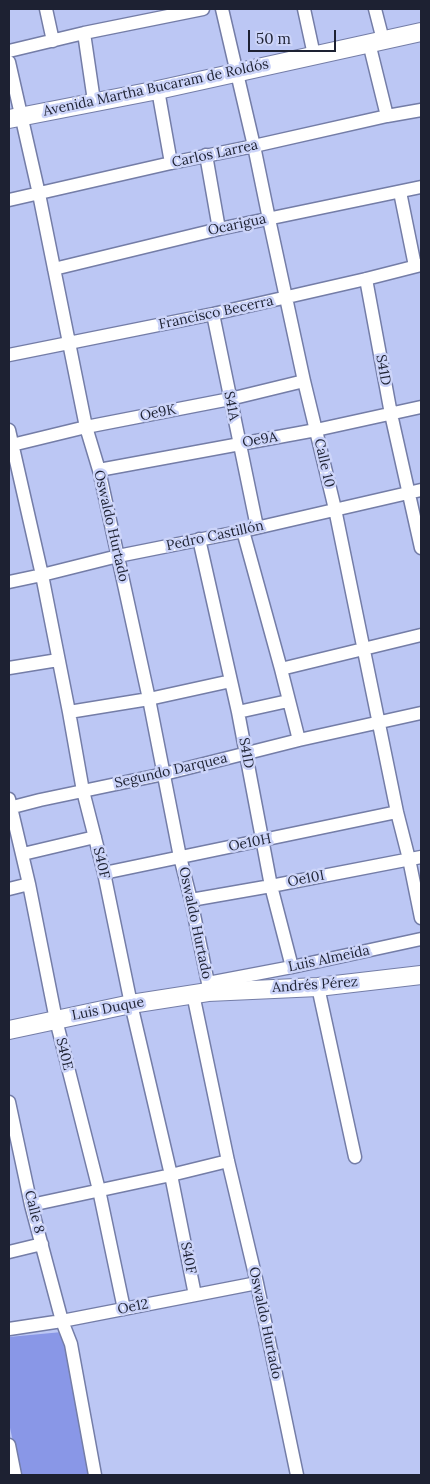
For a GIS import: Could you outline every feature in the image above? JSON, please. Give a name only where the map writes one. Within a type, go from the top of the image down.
[{"type":"street","points":[[46,9],[53,41]]},
{"type":"street","points":[[9,51],[84,33],[203,9]]},
{"type":"street","name":"Calle 10","points":[[222,9],[254,146],[304,381],[335,509],[396,812],[415,858],[421,918]]},
{"type":"street","points":[[304,9],[314,55]]},
{"type":"street","points":[[375,9],[376,42],[387,116]]},
{"type":"street","name":"Avenida Martha Bucaram de Roldós","points":[[15,118],[94,101],[158,90],[421,32]]},
{"type":"street","points":[[84,33],[94,101]]},
{"type":"street","name":"Oswaldo Hurtado","points":[[9,62],[15,118],[39,194],[86,427],[99,470],[150,699],[180,857],[191,900],[228,1161],[257,1283],[297,1475]]},
{"type":"street","points":[[158,90],[171,162]]},
{"type":"street","name":"Carlos Larrea","points":[[9,200],[171,162],[254,146],[387,116],[421,114]]},
{"type":"street","points":[[206,155],[219,229]]},
{"type":"street","name":"Ocarigua","points":[[54,269],[219,229],[421,187]]},
{"type":"street","points":[[400,192],[418,265]]},
{"type":"street","name":"Francisco Becerra","points":[[9,355],[213,314],[366,279],[418,265]]},
{"type":"street","name":"S41D","points":[[366,279],[391,414],[421,548]]},
{"type":"street","name":"S41A","points":[[213,314],[257,527]]},
{"type":"street","name":"Oe9K","points":[[12,445],[86,427],[304,381]]},
{"type":"street","name":"Oe9A","points":[[99,470],[316,430],[421,407]]},
{"type":"street","name":"S40F","points":[[9,430],[42,575],[70,712],[83,791],[104,873],[131,1004],[171,1175],[196,1295]]},
{"type":"street","name":"Pedro Castillón","points":[[9,582],[118,556],[243,531],[421,490]]},
{"type":"street","points":[[243,531],[281,669],[298,740]]},
{"type":"street","name":"S41D","points":[[199,540],[238,712],[271,886],[292,967]]},
{"type":"street","points":[[281,669],[421,635]]},
{"type":"street","points":[[9,668],[58,660]]},
{"type":"street","points":[[70,712],[150,699],[231,681]]},
{"type":"street","points":[[238,712],[288,701]]},
{"type":"street","name":"Segundo Darquea","points":[[9,805],[164,774],[298,740],[421,713]]},
{"type":"street","name":"S40E","points":[[9,805],[29,884],[56,1020],[99,1190],[124,1309]]},
{"type":"street","name":"Oe10H","points":[[104,873],[396,812]]},
{"type":"street","points":[[22,854],[95,837]]},
{"type":"street","name":"Oe10I","points":[[191,900],[415,858]]},
{"type":"street","points":[[9,889],[29,884]]},
{"type":"street","name":"Luis Almeida","points":[[203,990],[292,967],[421,939]]},
{"type":"street","name":"Andrés Pérez","points":[[203,990],[318,987],[421,975]]},
{"type":"street","points":[[318,987],[355,1157]]},
{"type":"street","name":"Luis Duque","points":[[9,1030],[203,990]]},
{"type":"street","name":"Calle 8","points":[[10,1109],[31,1205],[62,1320],[71,1344],[96,1475]]},
{"type":"street","points":[[31,1205],[228,1161]]},
{"type":"street","points":[[9,1252],[42,1244]]},
{"type":"street","name":"Oe12","points":[[9,1329],[257,1283]]},
{"type":"street","points":[[9,1445],[15,1475]]},
{"type":"shaded area","points":[[62,1332],[90,1475],[20,1475],[9,1423],[9,1337]]}]
